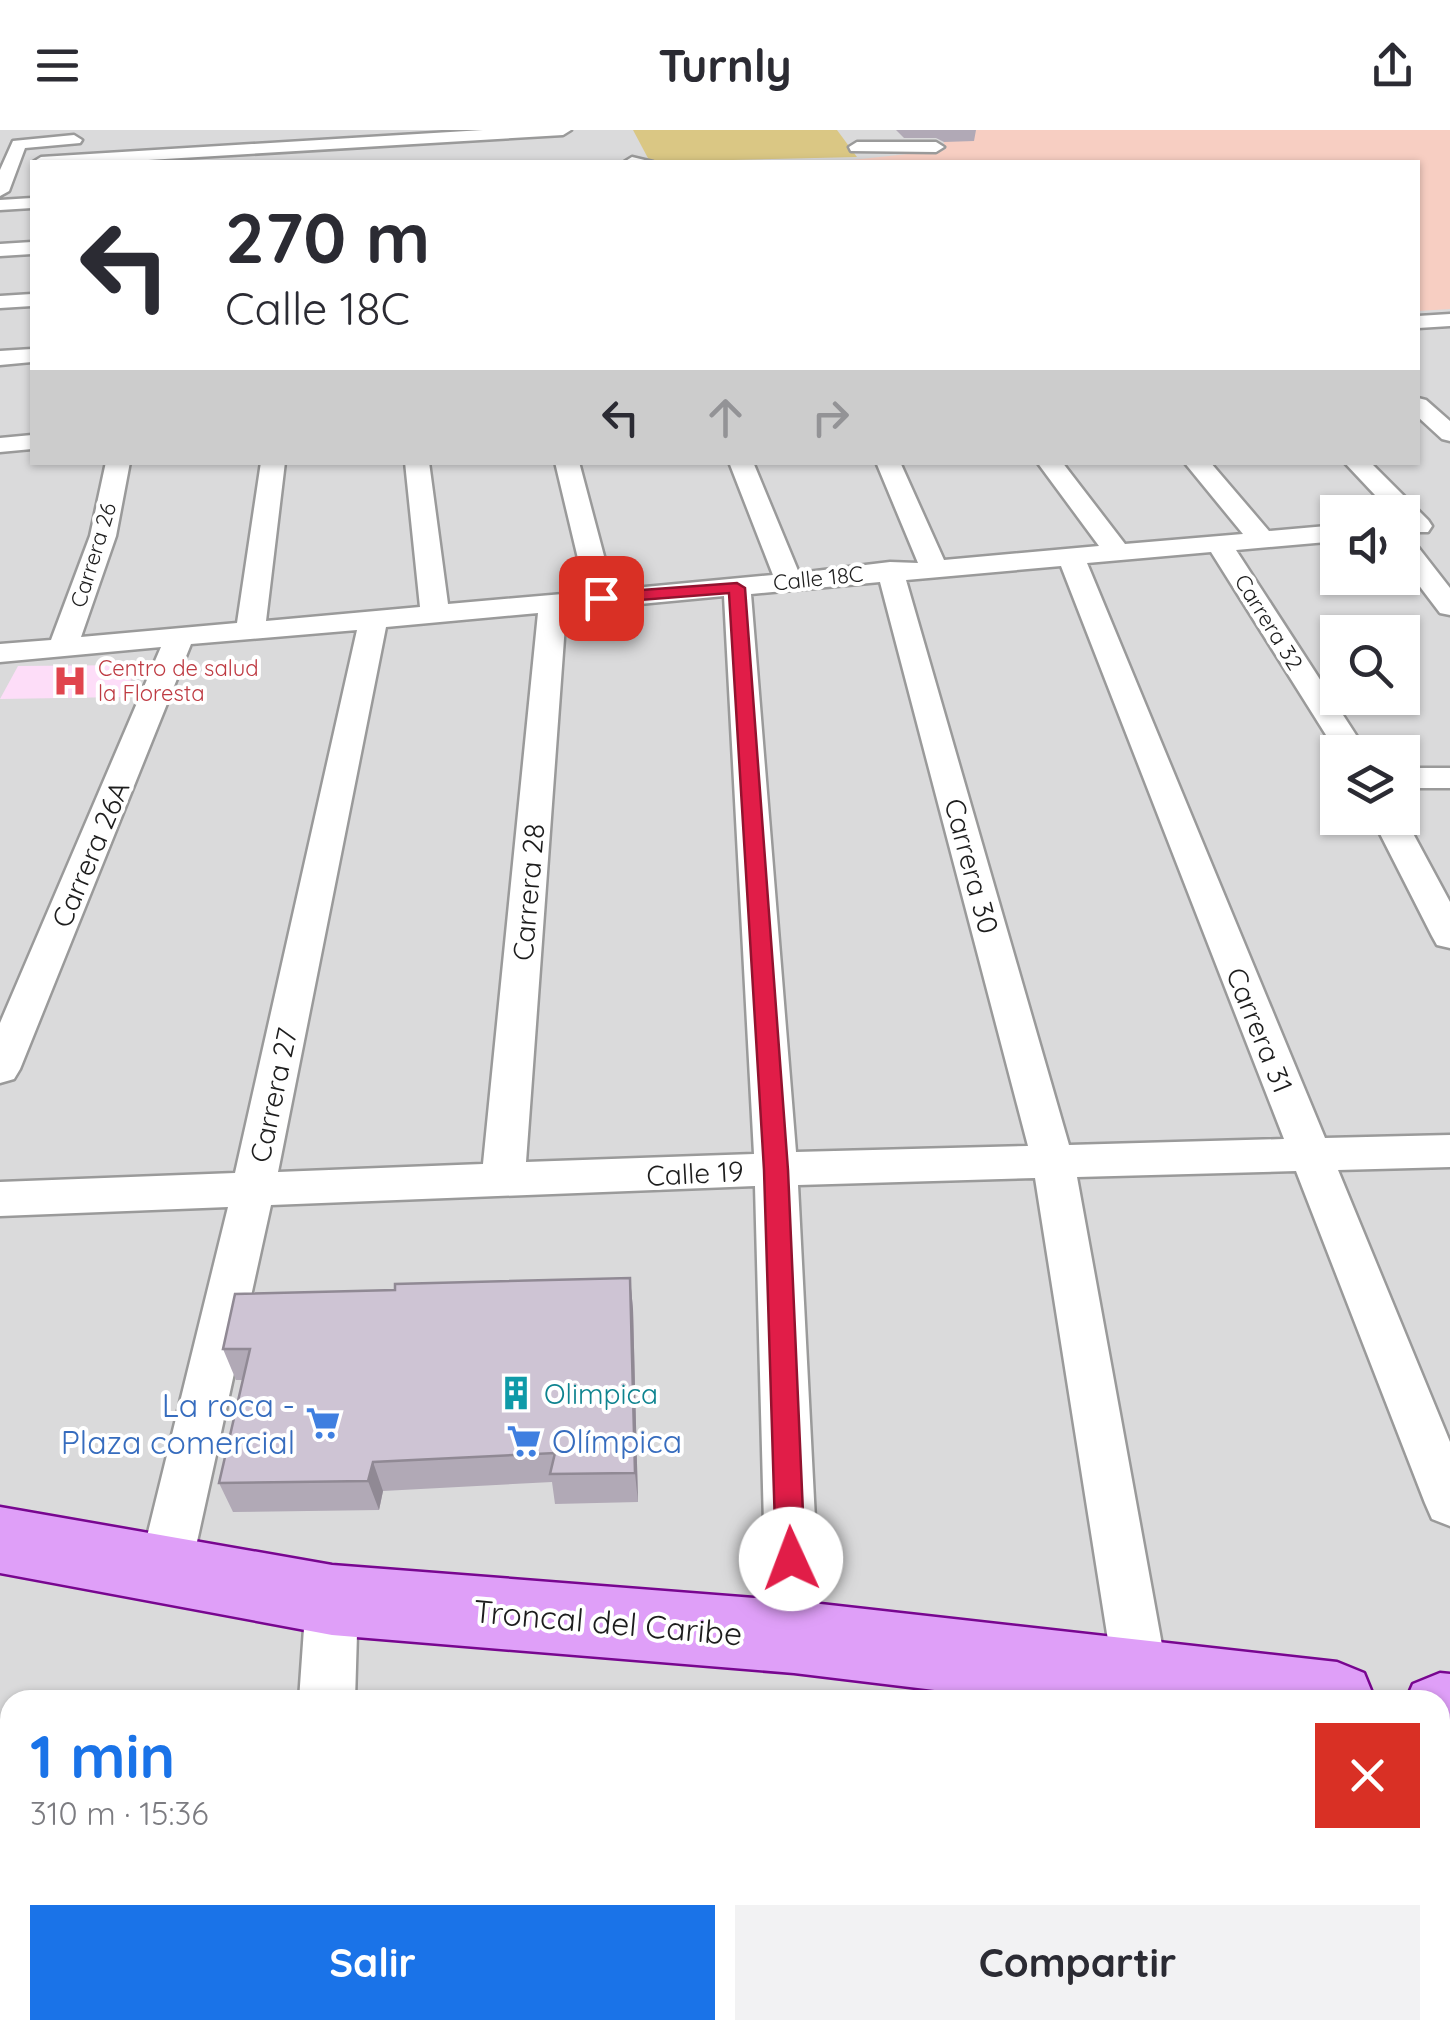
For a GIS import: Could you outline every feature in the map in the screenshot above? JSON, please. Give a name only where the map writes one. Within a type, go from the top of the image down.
[{"type":"main road","name":"Troncal del Caribe","points":[[0,1540],[332,1600],[794,1637],[1209,1690]]},
{"type":"street","points":[[71,160],[266,147],[514,140],[563,130]]},
{"type":"street","points":[[856,147],[938,148],[920,130]]},
{"type":"street","points":[[0,190],[5,165],[19,144],[87,136]]},
{"type":"street","points":[[5,165],[30,163]]},
{"type":"street","points":[[0,205],[30,203]]},
{"type":"street","points":[[0,250],[30,248]]},
{"type":"street","points":[[0,302],[30,300]]},
{"type":"street","points":[[1420,322],[1450,320]]},
{"type":"street","points":[[0,358],[30,356]]},
{"type":"street","points":[[1420,407],[1450,434]]},
{"type":"street","points":[[0,429],[30,427]]},
{"type":"street","points":[[0,445],[30,442]]},
{"type":"street","name":"Carrera 26","points":[[63,646],[103,536],[117,465]]},
{"type":"street","points":[[250,632],[272,465]]},
{"type":"street","points":[[417,465],[434,614]]},
{"type":"street","points":[[568,465],[601,598]]},
{"type":"street","points":[[742,465],[788,580]]},
{"type":"street","points":[[889,465],[934,568]]},
{"type":"street","points":[[1052,465],[1116,552]]},
{"type":"street","points":[[1199,465],[1261,539]]},
{"type":"street","points":[[1358,465],[1381,495]]},
{"type":"street","points":[[1420,529],[1450,523]]},
{"type":"street","name":"Calle 18C","points":[[2,656],[63,646],[1320,534]]},
{"type":"street","name":"Carrera 32","points":[[1218,543],[1341,735]]},
{"type":"street","points":[[1420,553],[1450,607]]},
{"type":"street","name":"Carrera 31","points":[[1072,556],[1450,1503]]},
{"type":"street","name":"Carrera 30","points":[[890,570],[1054,1162],[1183,1688]]},
{"type":"street","points":[[737,588],[776,1170],[794,1637]]},
{"type":"street","name":"Carrera 28","points":[[503,1182],[554,603]]},
{"type":"street","name":"Carrera 27","points":[[165,1569],[253,1190],[373,620]]},
{"type":"street","name":"Carrera 26A","points":[[0,1069],[179,638]]},
{"type":"street","points":[[1420,778],[1450,778]]},
{"type":"street","points":[[1397,835],[1450,936]]},
{"type":"street","name":"Calle 19","points":[[0,1198],[1450,1151]]},
{"type":"street","points":[[328,1690],[332,1600]]},
{"type":"shaded area","points":[[0,130],[1450,130],[1450,1690],[0,1690]]},
{"type":"shaded area","points":[[633,130],[837,130],[857,157],[733,160],[649,160]]},
{"type":"shaded area","points":[[942,130],[1450,130],[1450,309],[1420,311],[1420,160],[852,160],[945,150]]},
{"type":"shaded area","name":"Centro de salud la Floresta","points":[[138,665],[123,697],[0,699],[18,666]]},
{"type":"building","points":[[630,1278],[635,1473],[550,1474],[555,1453],[373,1462],[368,1481],[219,1483],[250,1349],[223,1349],[235,1294],[395,1290],[395,1284]]},
{"type":"place","name":"Centro de salud la Floresta","points":[[70,681]]},
{"type":"place","name":"Olimpica","points":[[516,1393]]},
{"type":"place","name":"La roca - Plaza comercial","points":[[323,1423]]},
{"type":"place","name":"Olímpica","points":[[524,1441]]},
{"type":"route","points":[[601,598],[737,588],[776,1170],[791,1559]]}]
